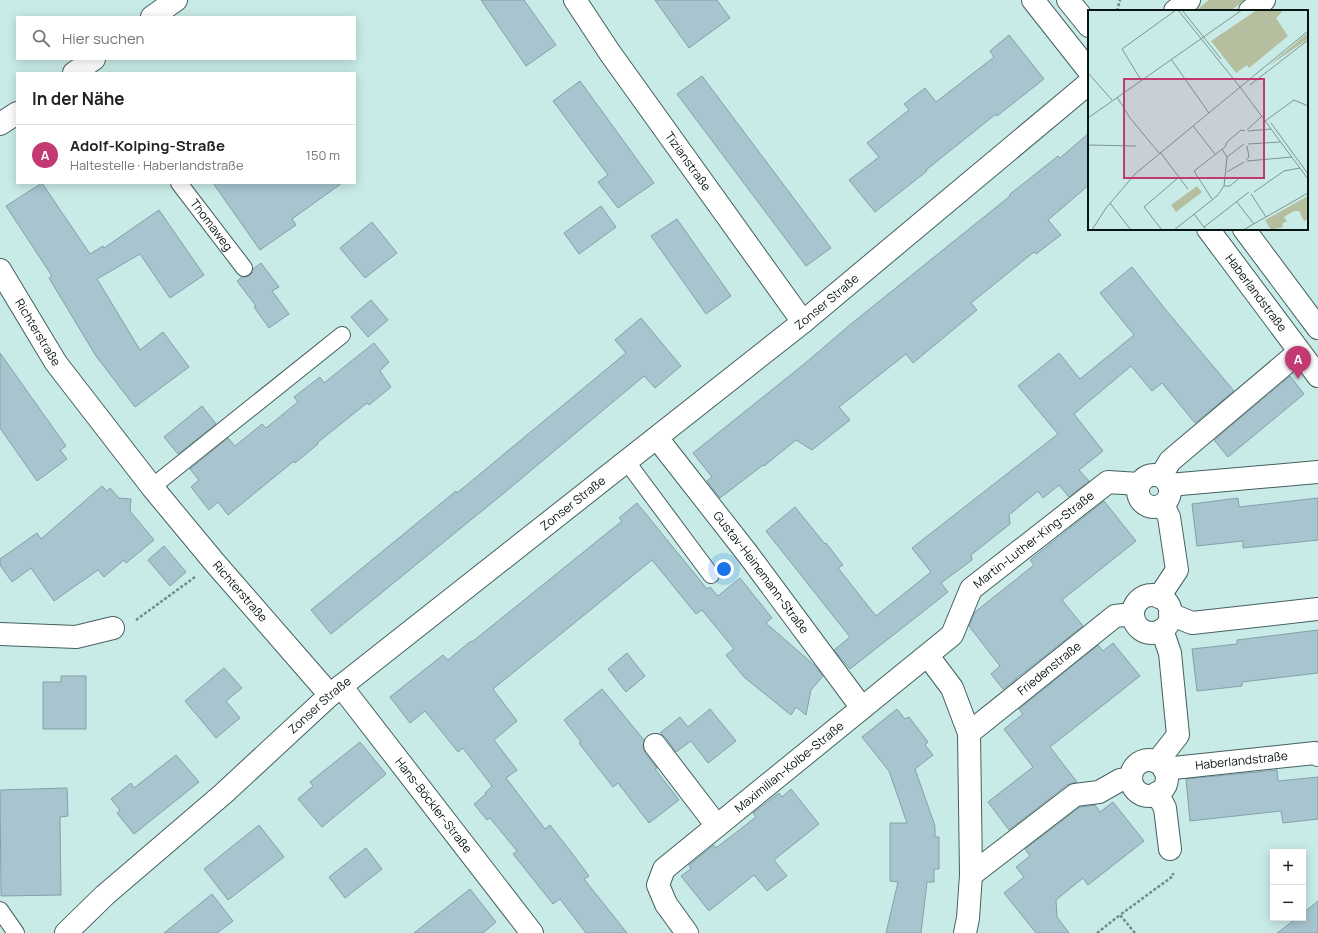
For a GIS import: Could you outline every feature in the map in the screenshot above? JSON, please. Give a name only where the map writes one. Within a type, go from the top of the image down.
[{"type":"street","name":"Tizianstraße","points":[[575,0],[610,53],[803,322]]},
{"type":"street","points":[[1033,0],[1088,69]]},
{"type":"street","points":[[1068,0],[1088,25]]},
{"type":"street","points":[[1176,10],[1189,0]]},
{"type":"street","points":[[1251,10],[1264,0]]},
{"type":"street","name":"Zonser Straße","points":[[66,933],[105,895],[223,794],[336,690],[803,322],[1088,84]]},
{"type":"street","points":[[0,124],[16,113]]},
{"type":"street","name":"Haberlandstraße","points":[[1209,230],[1318,376]]},
{"type":"street","points":[[1245,230],[1318,328]]},
{"type":"street","name":"Richterstraße","points":[[0,270],[56,363],[152,487],[215,563],[336,690]]},
{"type":"street","points":[[1161,765],[1145,760],[1135,767],[1131,778],[1135,789],[1146,795],[1157,794],[1162,790],[1166,780],[1161,765],[1178,735],[1170,653],[1164,614],[1153,596],[1141,599],[1134,608],[1133,614],[1134,620],[1140,629],[1151,633],[1164,614],[1177,570],[1164,488],[1151,475],[1146,477],[1139,484],[1138,494],[1144,503],[1153,507],[1164,488],[1170,461],[1299,352]]},
{"type":"street","name":"Gustav-Heinemann-Straße","points":[[657,438],[747,553],[862,708]]},
{"type":"street","points":[[1164,488],[1318,472]]},
{"type":"street","name":"Martin-Luther-King-Straße","points":[[862,708],[952,635],[971,589],[1108,482],[1139,484]]},
{"type":"street","points":[[1164,614],[1192,622],[1318,609]]},
{"type":"street","name":"Friedenstraße","points":[[969,733],[1115,616],[1133,614]]},
{"type":"street","points":[[0,634],[76,637],[113,628]]},
{"type":"street","points":[[928,656],[952,688],[969,733],[971,874],[968,918],[965,933]]},
{"type":"street","name":"Hans-Böckler-Straße","points":[[336,690],[525,930]]},
{"type":"street","name":"Maximilian-Kolbe-Straße","points":[[687,933],[666,904],[658,885],[664,869],[862,708]]},
{"type":"street","points":[[655,745],[717,826]]},
{"type":"street","name":"Haberlandstraße","points":[[1161,765],[1315,753],[1318,755]]},
{"type":"street","points":[[971,874],[1075,795],[1099,792],[1120,780],[1131,778]]},
{"type":"street","points":[[1157,794],[1165,808],[1170,849]]},
{"type":"lane","name":"Thomaweg","points":[[180,184],[244,268]]},
{"type":"lane","points":[[152,487],[342,335]]},
{"type":"lane","points":[[627,462],[711,575]]},
{"type":"lane","points":[[0,910],[16,933]]},
{"type":"path","points":[[1117,10],[1120,0]]},
{"type":"path","points":[[113,628],[122,629],[215,563]]},
{"type":"path","points":[[1097,933],[1174,876],[1170,849]]},
{"type":"path","points":[[1120,915],[1135,933]]},
{"type":"green space","points":[[1209,0],[1245,0],[1231,10],[1196,10]]},
{"type":"building","points":[[481,0],[524,0],[556,45],[526,66]]},
{"type":"building","points":[[655,0],[717,0],[730,18],[689,48]]},
{"type":"building","points":[[1009,35],[1044,79],[997,116],[996,114],[875,212],[849,180],[879,157],[867,143],[909,110],[904,104],[925,88],[936,102],[994,57],[990,51]]},
{"type":"building","points":[[702,76],[831,248],[806,266],[677,94]]},
{"type":"building","points":[[580,81],[654,183],[618,208],[598,182],[608,175],[553,101]]},
{"type":"building","points":[[1088,134],[1088,186],[1048,220],[1061,235],[1036,254],[1034,252],[971,303],[977,310],[913,363],[906,354],[839,407],[850,420],[812,450],[796,440],[764,466],[763,465],[720,498],[707,481],[712,477],[693,453],[1010,196],[1009,195],[1058,156],[1060,158]]},
{"type":"building","points":[[43,184],[90,254],[103,246],[104,248],[159,210],[204,275],[170,298],[140,254],[97,279],[140,350],[163,332],[189,367],[135,407],[96,356],[49,278],[52,276],[6,206]]},
{"type":"building","points":[[214,184],[341,184],[292,219],[296,225],[260,250]]},
{"type":"building","points":[[601,206],[616,227],[579,254],[564,233]]},
{"type":"building","points":[[677,219],[731,296],[706,314],[651,236]]},
{"type":"building","points":[[372,222],[397,253],[365,278],[340,248]]},
{"type":"building","points":[[261,263],[279,287],[272,291],[289,314],[269,328],[254,307],[256,306],[237,281],[242,277],[249,276],[253,272],[253,269]]},
{"type":"building","points":[[1132,267],[1234,391],[1195,423],[1162,383],[1152,391],[1131,366],[1074,414],[1103,451],[1079,470],[1089,481],[1069,497],[1059,485],[1043,498],[1038,491],[1009,515],[1010,524],[971,555],[972,560],[941,583],[948,592],[850,669],[834,650],[850,637],[766,531],[795,507],[843,565],[838,568],[876,616],[931,572],[912,548],[1058,434],[1018,386],[1059,353],[1080,379],[1134,335],[1100,293]]},
{"type":"building","points":[[371,300],[388,320],[368,337],[351,317]]},
{"type":"building","points":[[641,318],[681,366],[655,388],[644,376],[504,493],[331,634],[311,610],[456,491],[457,493],[626,353],[615,340]]},
{"type":"building","points":[[374,343],[389,362],[380,371],[391,387],[369,405],[367,403],[317,443],[318,444],[295,463],[294,461],[228,515],[218,502],[209,510],[191,487],[199,480],[190,469],[228,438],[235,446],[262,424],[266,428],[298,402],[294,397],[320,377],[324,383]]},
{"type":"building","points":[[0,353],[66,446],[60,450],[67,459],[37,481],[0,428]]},
{"type":"building","points":[[1290,376],[1304,394],[1228,457],[1214,440]]},
{"type":"building","points":[[202,406],[216,424],[178,454],[164,437]]},
{"type":"building","points":[[102,486],[107,491],[110,488],[119,498],[131,499],[130,511],[154,540],[126,563],[124,560],[104,577],[98,570],[54,601],[31,568],[12,582],[0,565],[0,559],[37,533],[41,539]]},
{"type":"building","points":[[1238,498],[1239,507],[1318,498],[1318,540],[1243,548],[1243,541],[1197,546],[1192,504]]},
{"type":"building","points":[[1104,501],[1136,541],[1062,600],[1083,626],[1003,689],[991,674],[1000,666],[969,626],[975,612],[1034,565],[1030,560]]},
{"type":"building","points":[[637,503],[707,589],[710,587],[718,596],[740,578],[772,618],[766,623],[814,665],[823,676],[811,690],[806,715],[796,707],[791,715],[744,677],[726,655],[734,649],[702,610],[696,614],[652,560],[493,689],[517,721],[494,740],[517,770],[506,778],[545,829],[550,825],[589,876],[584,879],[627,933],[586,933],[560,899],[553,904],[513,854],[517,851],[490,818],[487,820],[474,804],[486,794],[485,793],[492,786],[463,748],[458,752],[425,711],[410,723],[390,697],[443,655],[448,660],[471,641],[472,642],[622,521],[619,518]]},
{"type":"building","points":[[164,546],[186,572],[170,586],[148,560]]},
{"type":"building","points":[[1318,630],[1318,673],[1242,682],[1242,686],[1197,691],[1192,649],[1237,644],[1237,640]]},
{"type":"building","points":[[1113,643],[1140,676],[1050,747],[1077,782],[1067,785],[1009,830],[988,802],[1033,767],[1004,729],[1023,714],[1019,709],[1098,645],[1103,651]]},
{"type":"building","points":[[627,653],[645,676],[626,692],[608,669]]},
{"type":"building","points":[[224,668],[242,688],[226,701],[240,718],[216,738],[185,701]]},
{"type":"building","points":[[61,676],[86,676],[86,729],[43,729],[43,682],[61,682]]},
{"type":"building","points":[[602,689],[644,740],[643,747],[645,753],[657,768],[655,769],[679,800],[649,823],[618,783],[613,787],[579,743],[581,742],[564,720]]},
{"type":"building","points":[[710,709],[736,741],[708,763],[691,741],[676,752],[665,737],[660,733],[680,717],[688,727]]},
{"type":"building","points":[[897,709],[905,719],[909,717],[928,742],[925,745],[933,755],[915,769],[935,826],[935,837],[939,837],[939,869],[934,869],[934,882],[927,882],[921,933],[886,933],[898,882],[890,881],[890,823],[907,823],[889,771],[862,737]]},
{"type":"building","points":[[360,742],[386,774],[322,827],[298,799],[313,786],[310,782]]},
{"type":"building","points":[[176,755],[199,782],[134,834],[117,813],[120,810],[111,799],[131,783],[134,788]]},
{"type":"building","points":[[1277,770],[1278,781],[1318,777],[1318,819],[1283,823],[1281,811],[1190,821],[1186,779]]},
{"type":"building","points":[[67,788],[68,816],[60,817],[61,895],[1,896],[0,790]]},
{"type":"building","points":[[791,789],[819,824],[774,860],[787,876],[767,891],[754,875],[709,911],[681,876],[691,869],[689,865],[714,845],[716,848],[756,817],[753,813],[779,793],[782,797]]},
{"type":"building","points":[[1113,802],[1144,841],[1088,885],[1083,878],[1056,900],[1057,917],[1069,933],[1036,933],[1004,893],[1024,877],[1016,867],[1030,856],[1025,849],[1080,807],[1095,805],[1100,812]]},
{"type":"building","points":[[259,825],[284,857],[228,900],[204,869]]},
{"type":"building","points":[[366,848],[382,869],[345,898],[329,877]]},
{"type":"building","points":[[470,889],[496,922],[483,933],[414,933]]},
{"type":"building","points":[[212,894],[233,921],[217,933],[164,933]]},
{"type":"building","points":[[1318,901],[1318,933],[1277,933],[1293,921],[1306,921],[1306,911]]},
{"type":"place","name":"Adolf-Kolping-Straße","points":[[1298,379]]}]
